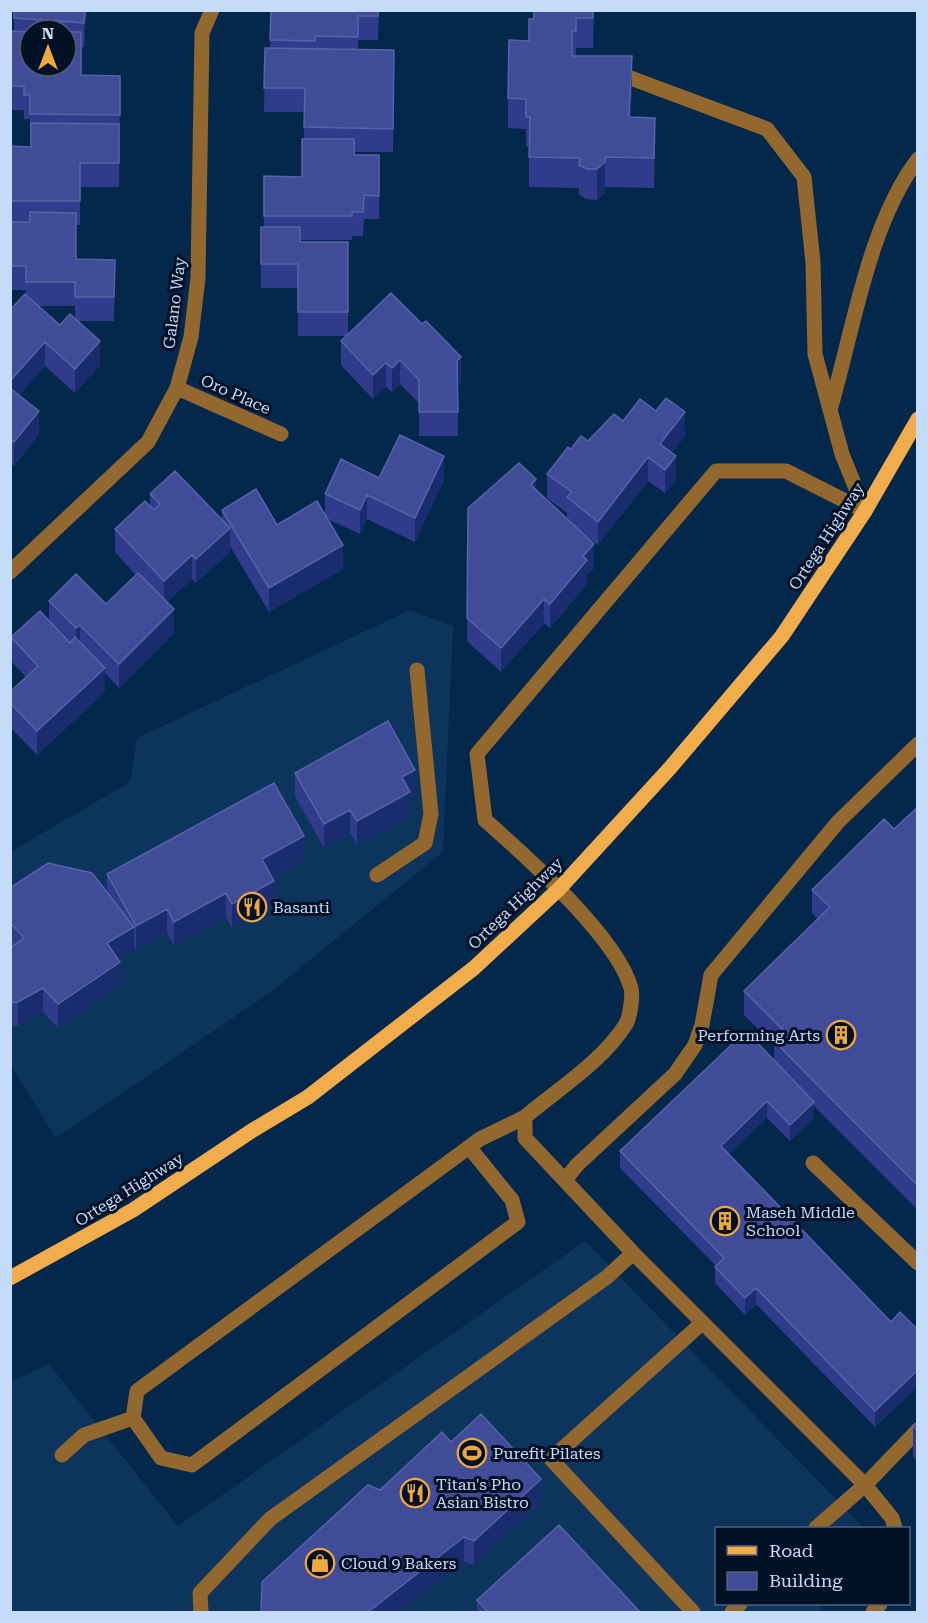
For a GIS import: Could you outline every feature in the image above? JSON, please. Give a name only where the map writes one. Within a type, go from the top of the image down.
[{"type":"main road","name":"Ortega Highway","points":[[10,1278],[134,1210],[253,1130],[308,1097],[474,968],[559,889],[670,768],[782,636],[865,511],[918,419]]},
{"type":"street","name":"Galano Way","points":[[10,572],[148,442],[177,388],[190,337],[198,278],[202,33],[212,10]]},
{"type":"street","points":[[620,74],[767,129],[804,177],[813,262],[815,354],[842,454],[865,511]]},
{"type":"street","points":[[830,410],[843,367],[846,341],[886,215],[902,180],[918,159]]},
{"type":"street","name":"Oro Place","points":[[177,388],[281,434]]},
{"type":"street","points":[[469,1147],[512,1200],[518,1222],[192,1465],[161,1458],[133,1418],[137,1391],[469,1147],[525,1117],[602,1052],[627,1022],[632,990],[615,954],[559,889],[485,820],[477,754],[716,471],[786,471],[865,511]]},
{"type":"street","points":[[377,875],[425,843],[431,814],[417,670]]},
{"type":"street","points":[[565,1180],[675,1074],[695,1045],[702,1025],[711,975],[838,822],[918,744]]},
{"type":"street","points":[[525,1117],[525,1138],[633,1253],[865,1485],[892,1518],[895,1527]]},
{"type":"street","points":[[813,1163],[918,1263]]},
{"type":"street","points":[[201,1612],[200,1593],[270,1519],[608,1277],[633,1253]]},
{"type":"street","points":[[693,1612],[551,1459],[702,1323]]},
{"type":"street","points":[[63,1455],[84,1435],[133,1418]]},
{"type":"street","points":[[817,1527],[865,1485],[918,1430]]},
{"type":"shaded area","points":[[410,610],[453,626],[443,852],[268,994],[56,1138],[11,1066],[10,852],[130,782],[137,738]]},
{"type":"shaded area","points":[[585,1241],[863,1527],[715,1527],[715,1605],[823,1605],[821,1608],[825,1612],[11,1612],[10,1382],[49,1364],[178,1526]]},
{"type":"building","points":[[14,10],[85,10],[84,23],[78,23],[78,18],[14,18]]},
{"type":"building","points":[[271,10],[378,10],[378,16],[358,16],[358,37],[315,36],[315,41],[270,40]]},
{"type":"building","points":[[534,10],[593,10],[593,18],[576,18],[576,31],[572,31],[572,56],[632,56],[629,117],[655,118],[654,158],[605,157],[605,162],[597,169],[587,169],[579,165],[580,158],[529,157],[530,117],[526,117],[526,99],[508,98],[509,40],[529,41],[529,19],[534,19]]},
{"type":"building","points":[[10,31],[18,31],[18,78],[78,78],[78,32],[81,32],[81,75],[120,76],[120,115],[30,114],[30,95],[24,95],[24,86],[10,86]]},
{"type":"building","points":[[265,48],[394,50],[393,129],[304,127],[305,88],[264,88]]},
{"type":"building","points":[[31,123],[119,124],[119,163],[80,163],[80,201],[10,201],[10,146],[31,147]]},
{"type":"building","points":[[302,139],[354,139],[354,155],[379,155],[379,196],[364,195],[363,212],[352,212],[352,216],[264,216],[264,176],[302,177]]},
{"type":"building","points":[[30,212],[76,213],[76,259],[115,260],[114,297],[75,297],[75,282],[26,282],[26,266],[10,266],[10,222],[30,222]]},
{"type":"building","points":[[261,227],[300,227],[300,242],[348,242],[348,312],[298,312],[298,264],[261,264]]},
{"type":"building","points":[[391,293],[422,324],[426,321],[461,357],[457,361],[458,412],[419,412],[419,380],[400,360],[392,368],[386,363],[373,375],[341,341]]},
{"type":"building","points":[[25,294],[60,325],[70,314],[100,341],[75,369],[45,342],[10,381],[10,310]]},
{"type":"building","points":[[10,388],[39,411],[14,442],[10,439]]},
{"type":"building","points":[[666,398],[685,412],[660,444],[676,456],[665,470],[648,457],[598,522],[567,497],[572,492],[547,474],[568,447],[571,449],[581,436],[588,441],[614,414],[623,421],[640,399],[656,411]]},
{"type":"building","points":[[400,435],[444,456],[415,518],[367,495],[360,510],[325,494],[341,459],[379,478]]},
{"type":"building","points":[[519,463],[536,479],[531,485],[594,544],[583,556],[587,560],[550,604],[544,599],[501,648],[467,618],[468,508]]},
{"type":"building","points":[[175,471],[230,528],[196,559],[192,555],[164,581],[115,529],[145,501],[154,510],[160,504],[150,494]]},
{"type":"building","points":[[256,489],[277,525],[317,501],[343,545],[269,588],[222,510]]},
{"type":"building","points":[[138,573],[174,609],[119,664],[80,625],[76,628],[49,601],[76,574],[106,604]]},
{"type":"building","points":[[40,611],[70,643],[75,637],[105,668],[37,731],[10,703],[10,692],[38,666],[11,637]]},
{"type":"building","points":[[388,721],[415,770],[402,777],[410,792],[357,821],[350,810],[324,824],[295,773]]},
{"type":"building","points":[[274,783],[304,836],[262,859],[274,881],[232,904],[226,893],[174,922],[167,909],[136,926],[107,874]]},
{"type":"building","name":"Performing Arts","points":[[918,807],[918,1186],[774,1041],[784,1031],[744,991],[830,907],[812,890],[884,819],[894,829]]},
{"type":"building","points":[[48,863],[92,873],[134,927],[107,943],[120,962],[58,1004],[43,988],[18,1002],[10,1003],[10,948],[24,938],[10,922],[10,888]]},
{"type":"building","name":"Maseh Middle School","points":[[746,1031],[814,1102],[790,1125],[767,1101],[721,1146],[891,1322],[900,1312],[918,1330],[918,1370],[875,1411],[756,1288],[745,1298],[715,1267],[724,1258],[620,1151]]},
{"type":"building","points":[[481,1414],[541,1479],[474,1541],[464,1537],[368,1612],[261,1612],[262,1582],[368,1485],[380,1490],[442,1432],[451,1442]]},
{"type":"building","points":[[918,1421],[918,1431],[913,1426]]},
{"type":"building","points":[[559,1525],[640,1612],[488,1612],[477,1600]]},
{"type":"place","name":"Basanti","points":[[252,907]]},
{"type":"place","name":"Performing Arts","points":[[841,1035]]},
{"type":"place","name":"Maseh Middle School","points":[[725,1221]]},
{"type":"place","name":"Purefit Pilates","points":[[472,1453]]},
{"type":"place","name":"Titan's Pho Asian Bistro","points":[[415,1493]]},
{"type":"place","name":"Cloud 9 Bakers","points":[[320,1563]]}]
